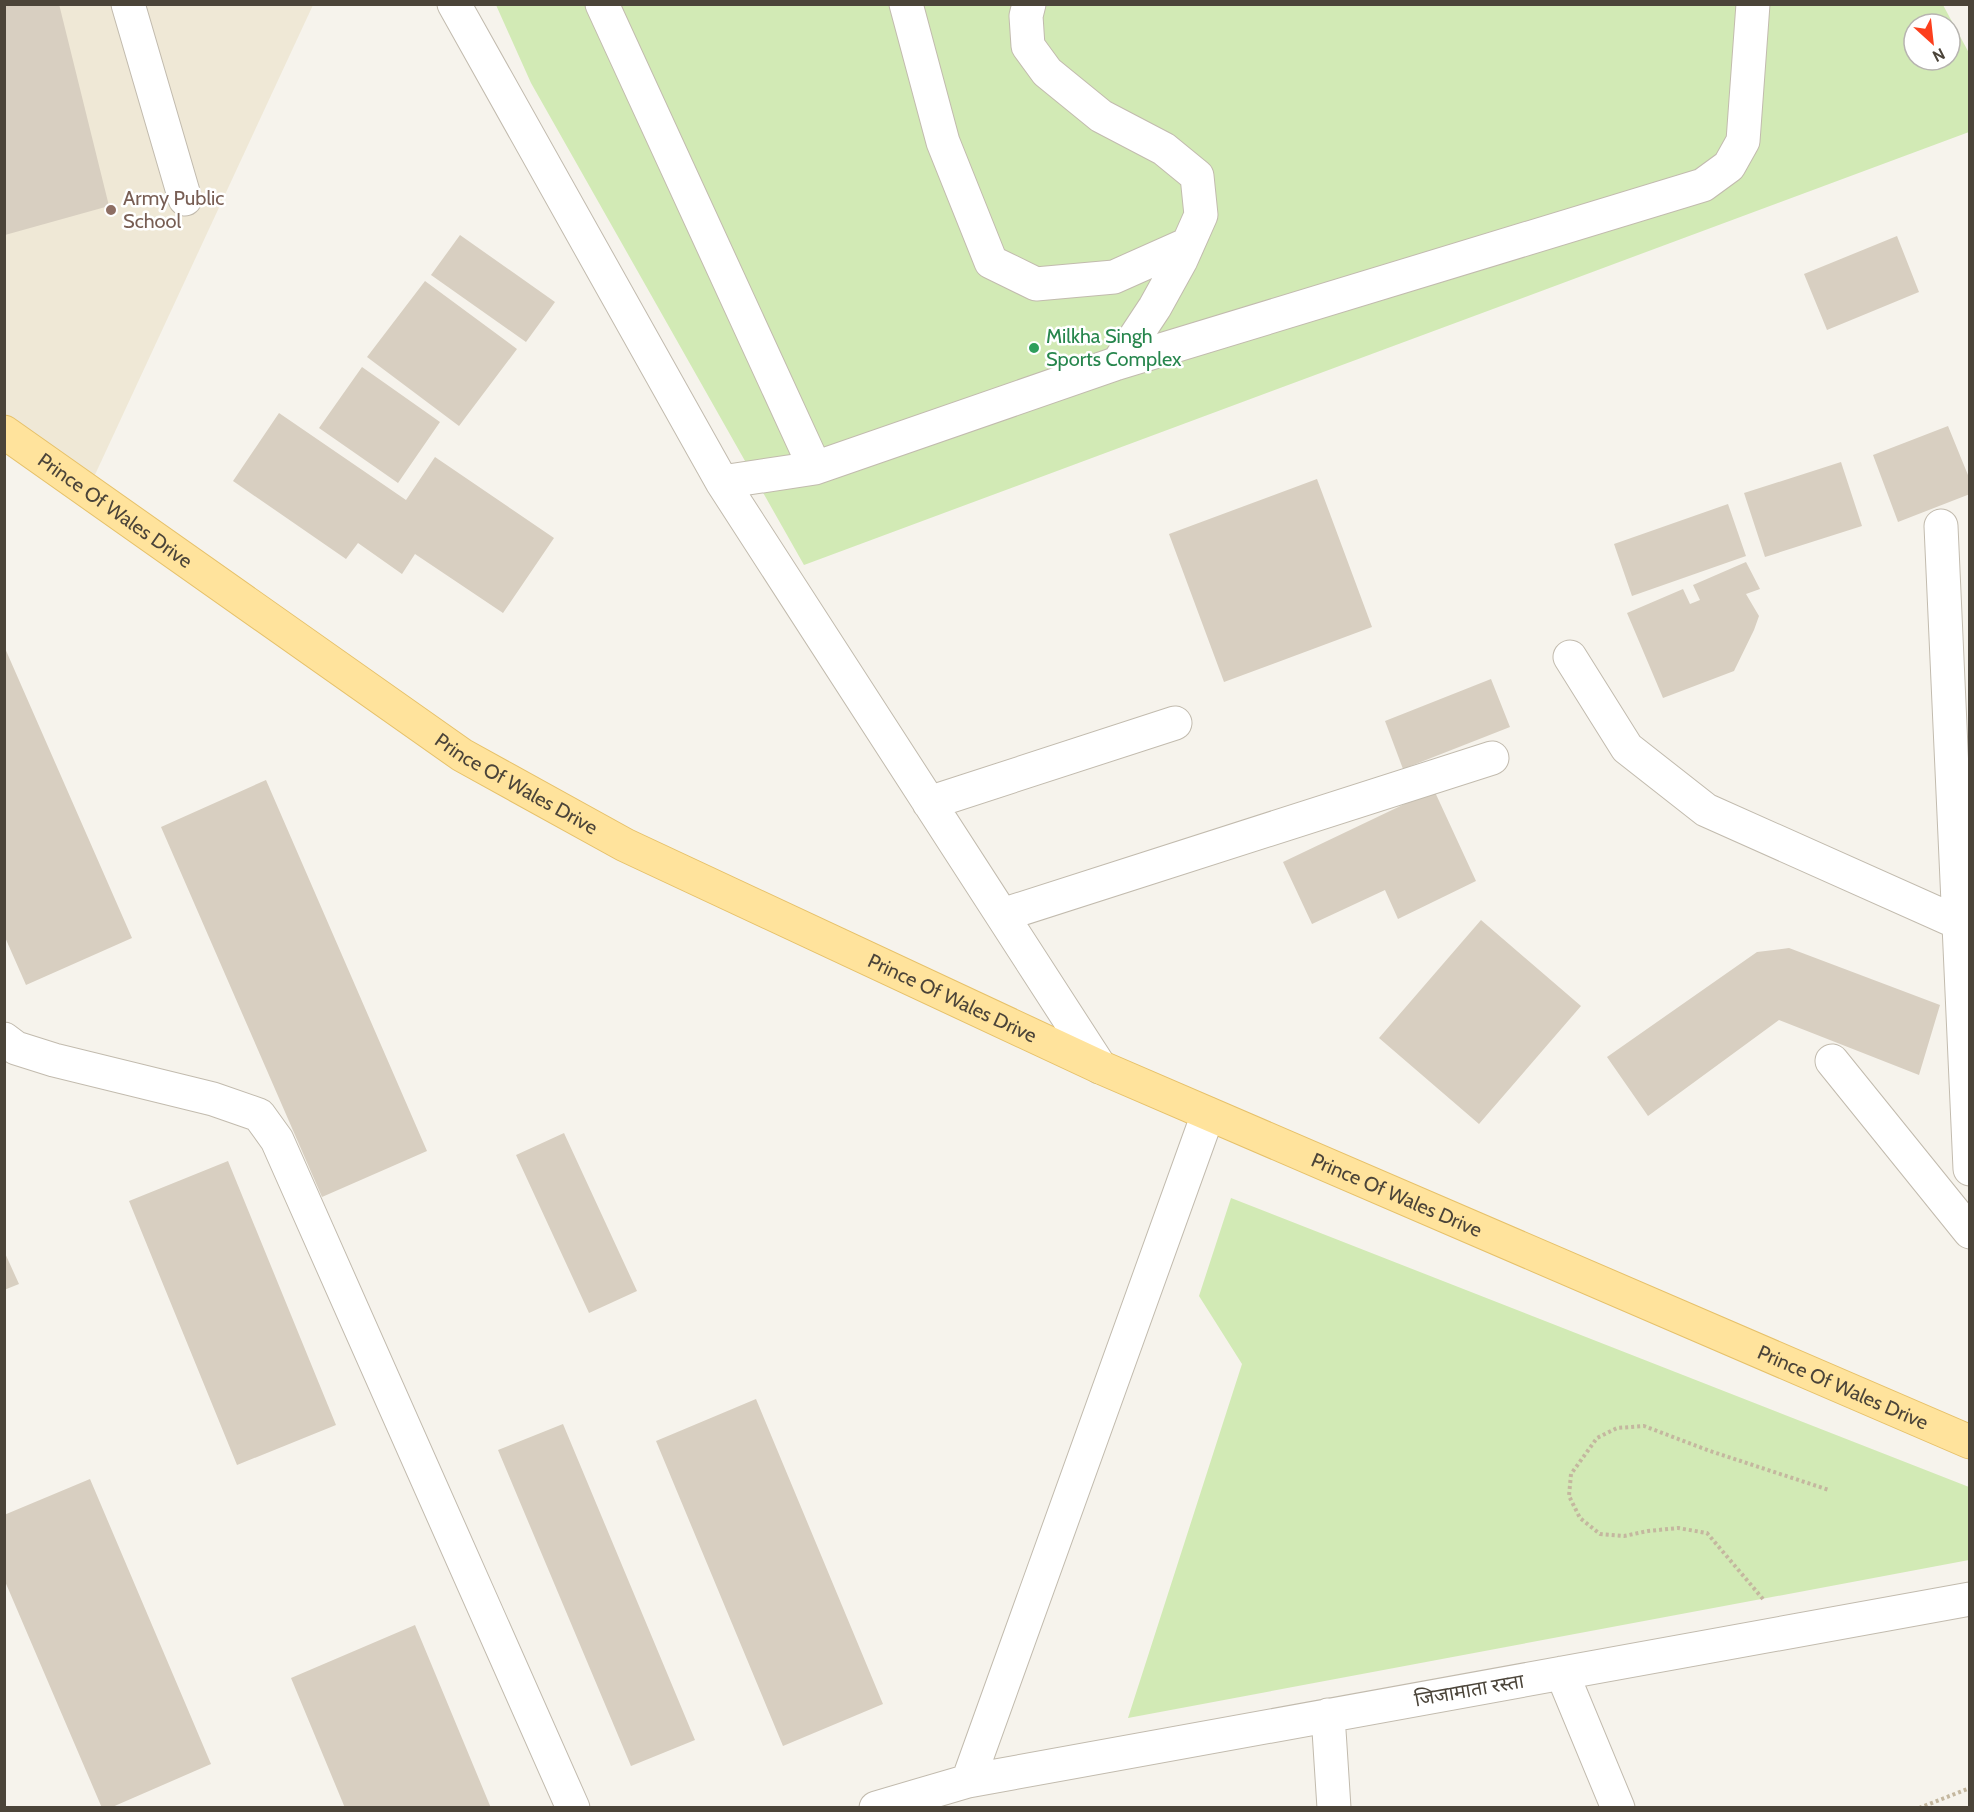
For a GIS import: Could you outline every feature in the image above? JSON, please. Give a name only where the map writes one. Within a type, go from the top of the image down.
[{"type":"main road","name":"Prince Of Wales Drive","points":[[4,432],[462,754],[625,845],[1100,1067],[1970,1442]]},
{"type":"street","points":[[128,4],[185,199]]},
{"type":"street","points":[[454,4],[722,482],[1100,1067]]},
{"type":"street","points":[[602,4],[815,468]]},
{"type":"street","points":[[906,4],[942,142],[990,262],[1036,284],[1114,277],[1188,244]]},
{"type":"street","points":[[1029,4],[1026,16],[1028,46],[1047,72],[1101,116],[1164,149],[1197,176],[1201,215],[1155,307],[1118,363]]},
{"type":"street","points":[[722,482],[815,468],[1118,363],[1703,185],[1729,166],[1743,141],[1753,4]]},
{"type":"street","points":[[1941,526],[1970,1169]]},
{"type":"street","points":[[1570,657],[1627,748],[1706,810],[1959,923]]},
{"type":"street","points":[[929,803],[1175,723]]},
{"type":"street","points":[[1002,915],[1492,759]]},
{"type":"street","points":[[4,1039],[16,1048],[54,1060],[213,1099],[259,1115],[277,1140],[573,1808]]},
{"type":"street","points":[[1832,1061],[1970,1232]]},
{"type":"street","points":[[968,1781],[1208,1114]]},
{"type":"street","name":"जिजामाता रस्ता","points":[[897,1805],[968,1781],[1970,1599]]},
{"type":"street","points":[[1562,1673],[1618,1808]]},
{"type":"street","points":[[1328,1715],[1334,1808]]},
{"type":"path","points":[[1791,1631],[1707,1533],[1678,1528],[1624,1536],[1600,1534],[1581,1518],[1569,1496],[1571,1474],[1596,1438],[1617,1428],[1644,1426],[1710,1451],[1829,1490]]},
{"type":"path","points":[[1918,1808],[1970,1788]]},
{"type":"shaded area","name":"Army Public School","points":[[5,5],[313,5],[93,479],[5,415]]},
{"type":"green space","name":"Milkha Singh Sports Complex","points":[[496,5],[1943,5],[1947,12],[1902,12],[1902,72],[1962,72],[1962,40],[1969,53],[1969,132],[804,565],[531,83]]},
{"type":"green space","points":[[1231,1198],[1969,1487],[1969,1560],[1128,1718],[1242,1364],[1199,1296]]},
{"type":"building","points":[[4,4],[59,4],[109,206],[5,235]]},
{"type":"building","points":[[460,235],[555,302],[526,342],[431,275]]},
{"type":"building","points":[[1897,236],[1919,292],[1827,330],[1804,274]]},
{"type":"building","points":[[425,281],[517,349],[459,426],[367,357]]},
{"type":"building","points":[[362,367],[440,422],[398,483],[319,428]]},
{"type":"building","points":[[279,413],[406,500],[435,457],[554,538],[503,613],[415,554],[402,574],[358,543],[346,559],[233,481]]},
{"type":"building","points":[[1948,426],[1970,480],[1970,494],[1898,522],[1873,455]]},
{"type":"building","points":[[1841,462],[1862,526],[1765,557],[1744,493]]},
{"type":"building","points":[[1317,479],[1372,627],[1224,682],[1169,534]]},
{"type":"building","points":[[1728,504],[1746,556],[1632,596],[1614,544]]},
{"type":"building","points":[[1746,562],[1760,589],[1746,594],[1759,616],[1734,671],[1663,698],[1627,613],[1683,589],[1690,604],[1700,600],[1693,585]]},
{"type":"building","points":[[4,646],[132,938],[26,985],[4,935]]},
{"type":"building","points":[[1491,679],[1510,727],[1403,769],[1385,721]]},
{"type":"building","points":[[266,780],[427,1151],[322,1197],[161,827]]},
{"type":"building","points":[[1434,790],[1476,881],[1398,919],[1385,890],[1312,924],[1283,862]]},
{"type":"building","points":[[1481,920],[1581,1006],[1479,1124],[1379,1038]]},
{"type":"building","points":[[1789,948],[1940,1005],[1919,1075],[1779,1020],[1648,1116],[1607,1057],[1757,952]]},
{"type":"building","points":[[564,1133],[637,1291],[589,1313],[516,1155]]},
{"type":"building","points":[[228,1161],[336,1425],[237,1465],[129,1201]]},
{"type":"building","points":[[4,1251],[19,1284],[4,1290]]},
{"type":"building","points":[[756,1399],[883,1704],[783,1746],[656,1441]]},
{"type":"building","points":[[563,1424],[695,1740],[631,1766],[498,1450]]},
{"type":"building","points":[[90,1479],[211,1764],[110,1808],[102,1808],[4,1579],[4,1515]]},
{"type":"building","points":[[415,1625],[491,1808],[345,1808],[291,1678]]},
{"type":"place","name":"Army Public School","points":[[111,210]]},
{"type":"place","name":"Milkha Singh Sports Complex","points":[[1034,348]]}]
